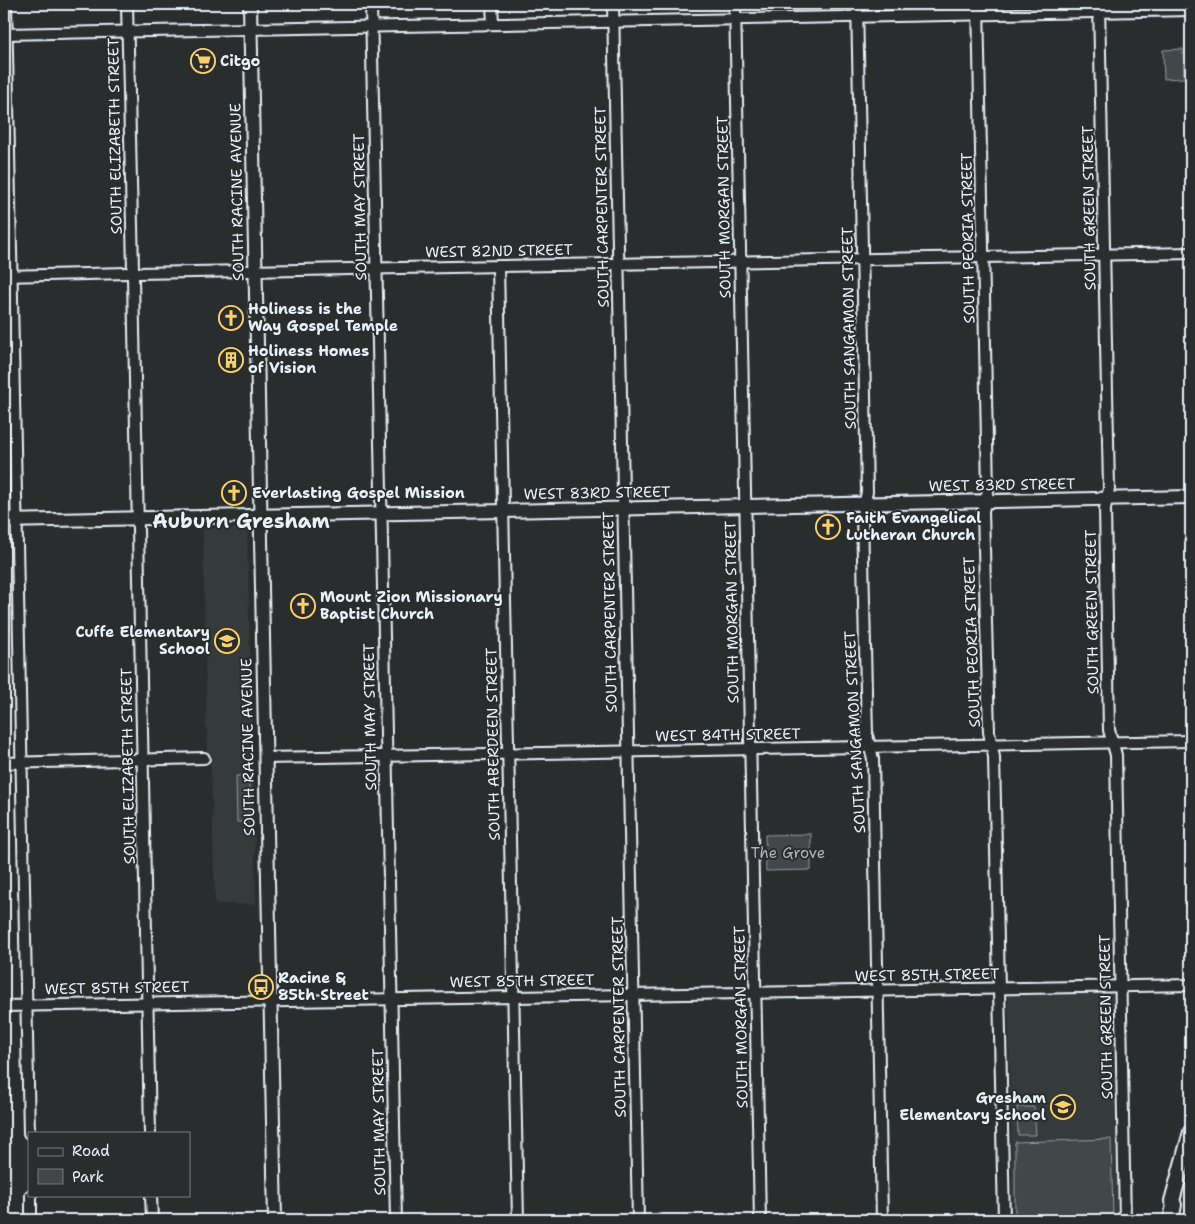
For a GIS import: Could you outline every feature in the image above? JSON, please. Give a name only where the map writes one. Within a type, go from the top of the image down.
[{"type":"main road","points":[[1171,1220],[1174,1204],[1172,1202],[1191,1132]]},
{"type":"main road","points":[[1161,1220],[1168,1204],[1172,1202]]},
{"type":"street","points":[[6,4],[8,276],[17,520],[29,1132]]},
{"type":"street","name":"SOUTH ELIZABETH STREET","points":[[127,4],[150,1132]]},
{"type":"street","name":"SOUTH RACINE AVENUE","points":[[250,4],[274,1220]]},
{"type":"street","name":"SOUTH MAY STREET","points":[[371,4],[396,1220]]},
{"type":"street","points":[[492,4],[493,24]]},
{"type":"street","name":"SOUTH CARPENTER STREET","points":[[613,4],[638,1220]]},
{"type":"street","name":"SOUTH MORGAN STREET","points":[[735,4],[760,1220]]},
{"type":"street","name":"SOUTH SANGAMON STREET","points":[[857,4],[867,492],[862,514],[866,725],[873,759],[882,1220]]},
{"type":"street","points":[[5,33],[857,17],[978,9],[1099,8],[1191,10]]},
{"type":"street","name":"SOUTH GREEN STREET","points":[[1099,8],[1109,488],[1105,519],[1109,730],[1116,755],[1125,1220]]},
{"type":"street","name":"SOUTH PEORIA STREET","points":[[978,9],[988,490],[983,512],[989,732],[994,757],[1004,1220]]},
{"type":"street","name":"WEST 82ND STREET","points":[[8,276],[1191,253]]},
{"type":"street","name":"SOUTH ABERDEEN STREET","points":[[498,266],[518,1220]]},
{"type":"street","name":"WEST 83RD STREET","points":[[4,521],[1191,497]]},
{"type":"street","name":"WEST 84TH STREET","points":[[265,758],[1191,741]]},
{"type":"street","points":[[4,763],[204,758]]},
{"type":"street","name":"WEST 85TH STREET","points":[[4,1006],[1191,985]]},
{"type":"street","points":[[31,1196],[31,1220]]},
{"type":"street","points":[[151,1196],[152,1220]]},
{"type":"shaded area","name":"Cuffe Elementary School","points":[[203,528],[247,528],[256,904],[215,904],[211,767],[207,753]]},
{"type":"shaded area","name":"Gresham Elementary School","points":[[1114,992],[1117,1219],[1013,1220],[1008,995]]},
{"type":"green space","points":[[1183,49],[1184,78],[1164,79],[1163,50]]},
{"type":"green space","points":[[236,776],[249,776],[249,822],[237,822]]},
{"type":"green space","name":"The Grove","points":[[811,834],[811,870],[766,871],[765,835]]},
{"type":"green space","points":[[1017,1107],[1034,1107],[1036,1135],[1018,1135]]},
{"type":"green space","points":[[1111,1139],[1113,1217],[1015,1218],[1015,1142]]},
{"type":"place","name":"Citgo","points":[[203,61]]},
{"type":"place","name":"Holiness is the Way Gospel Temple","points":[[231,318]]},
{"type":"place","name":"Holiness Homes of Vision","points":[[231,360]]},
{"type":"place","name":"Everlasting Gospel Mission","points":[[234,493]]},
{"type":"place","name":"Faith Evangelical Lutheran Church","points":[[828,527]]},
{"type":"place","name":"Mount Zion Missionary Baptist Church","points":[[303,606]]},
{"type":"place","name":"Cuffe Elementary School","points":[[227,641]]},
{"type":"place","name":"Racine & 85th Street","points":[[261,987]]},
{"type":"place","name":"Gresham Elementary School","points":[[1063,1107]]},
{"type":"district","name":"Auburn Gresham","points":[[241,521]]}]
